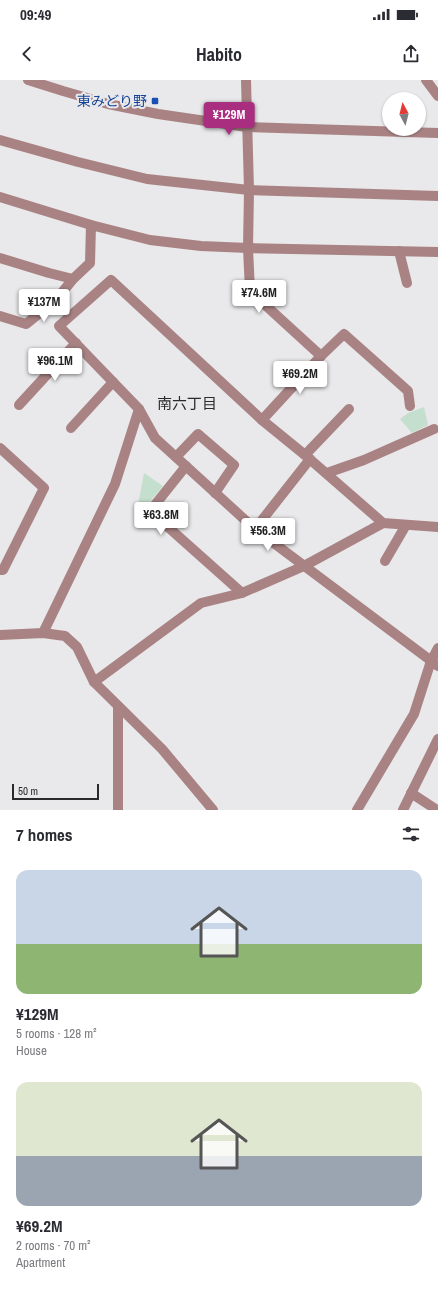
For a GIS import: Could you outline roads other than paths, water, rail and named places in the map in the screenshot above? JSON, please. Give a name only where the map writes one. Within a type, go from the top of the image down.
[{"type":"street","points":[[28,80],[108,104],[158,114],[247,127],[438,133]]},
{"type":"street","points":[[246,80],[250,291],[321,356]]},
{"type":"street","points":[[426,80],[438,96]]},
{"type":"street","points":[[0,140],[78,162],[147,179],[249,190],[438,196]]},
{"type":"street","points":[[0,197],[91,225],[150,240],[201,246],[248,248],[438,252]]},
{"type":"street","points":[[0,316],[26,324],[56,300],[73,279],[90,263],[91,225]]},
{"type":"street","points":[[399,251],[407,283]]},
{"type":"street","points":[[0,258],[73,279]]},
{"type":"street","points":[[383,523],[308,457],[262,420],[111,280],[59,326],[139,409],[155,438],[255,529],[435,664]]},
{"type":"street","points":[[262,420],[321,356],[344,334],[408,391],[410,406]]},
{"type":"street","points":[[18,405],[76,343]]},
{"type":"street","points":[[71,428],[113,382]]},
{"type":"street","points":[[43,633],[115,484],[139,409]]},
{"type":"street","points":[[255,529],[308,457],[349,409]]},
{"type":"street","points":[[326,473],[364,460],[434,429]]},
{"type":"street","points":[[176,457],[198,434],[234,465],[215,493]]},
{"type":"street","points":[[0,448],[44,488],[3,570],[0,570]]},
{"type":"street","points":[[186,466],[150,511],[242,593]]},
{"type":"street","points":[[94,682],[201,603],[242,593],[304,566],[383,523],[438,527]]},
{"type":"street","points":[[385,561],[406,525]]},
{"type":"street","points":[[0,635],[43,633],[65,636],[77,647],[94,682],[162,749],[214,810]]},
{"type":"street","points":[[357,810],[414,714],[435,664],[438,648]]},
{"type":"street","points":[[118,706],[118,810]]},
{"type":"street","points":[[403,810],[438,739]]},
{"type":"street","points":[[411,793],[437,810]]},
{"type":"place","name":"東みどり野","points":[[155,101]]},
{"type":"district","name":"南六丁目","points":[[187,404]]}]
